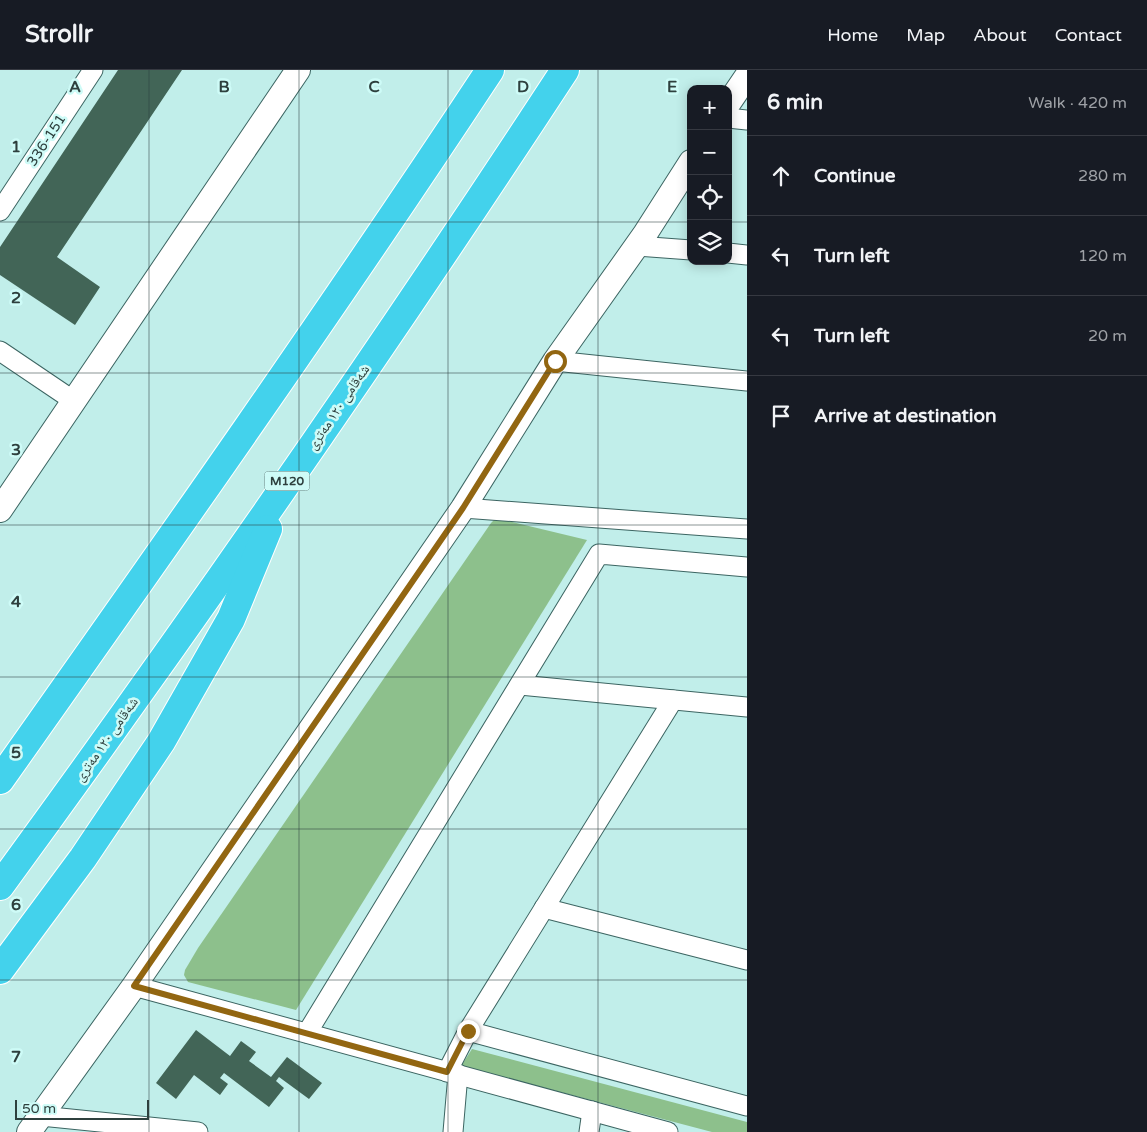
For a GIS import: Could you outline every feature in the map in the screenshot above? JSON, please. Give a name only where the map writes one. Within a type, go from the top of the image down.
[{"type":"highway","points":[[0,780],[179,528],[317,328],[490,70]]},
{"type":"highway","name":"شەقامی ١٢٠ مەتری","points":[[0,886],[287,482],[565,70]]},
{"type":"highway","points":[[0,752],[17,734],[68,670],[193,504],[317,328]]},
{"type":"highway","points":[[0,970],[83,858],[161,742],[231,619],[287,482]]},
{"type":"street","points":[[0,510],[298,70]]},
{"type":"street","name":"336-151","points":[[0,211],[6,186],[90,71]]},
{"type":"street","points":[[732,98],[747,76]]},
{"type":"street","points":[[732,118],[747,120]]},
{"type":"street","points":[[35,1124],[134,986],[463,508],[555,361],[637,246],[687,168]]},
{"type":"street","points":[[637,246],[687,250]]},
{"type":"street","points":[[732,254],[747,255]]},
{"type":"street","points":[[0,351],[74,401]]},
{"type":"street","points":[[555,361],[747,381]]},
{"type":"street","points":[[463,508],[747,529]]},
{"type":"street","points":[[307,1033],[599,554],[747,567]]},
{"type":"street","points":[[520,685],[747,707]]},
{"type":"street","points":[[454,1132],[453,1073],[468,1031],[673,700]]},
{"type":"street","points":[[544,908],[747,960]]},
{"type":"street","points":[[134,986],[668,1132]]},
{"type":"street","points":[[468,1031],[747,1106]]},
{"type":"street","points":[[589,1132],[592,1111]]},
{"type":"street","points":[[35,1124],[198,1132]]},
{"type":"green space","points":[[496,518],[587,540],[296,1010],[188,982],[184,975],[185,970],[198,948]]},
{"type":"green space","points":[[472,1049],[747,1122],[747,1132],[712,1132],[461,1066]]},
{"type":"building","points":[[118,70],[182,70],[57,257],[100,287],[75,325],[0,275],[0,247]]},
{"type":"building","points":[[196,1030],[230,1056],[241,1041],[256,1052],[249,1061],[271,1077],[287,1057],[322,1083],[309,1099],[279,1077],[276,1081],[284,1088],[269,1107],[224,1073],[220,1078],[228,1084],[220,1095],[194,1075],[176,1099],[156,1083]]},
{"type":"route","points":[[468,1031],[447,1072],[134,986],[463,508],[555,361]]}]
